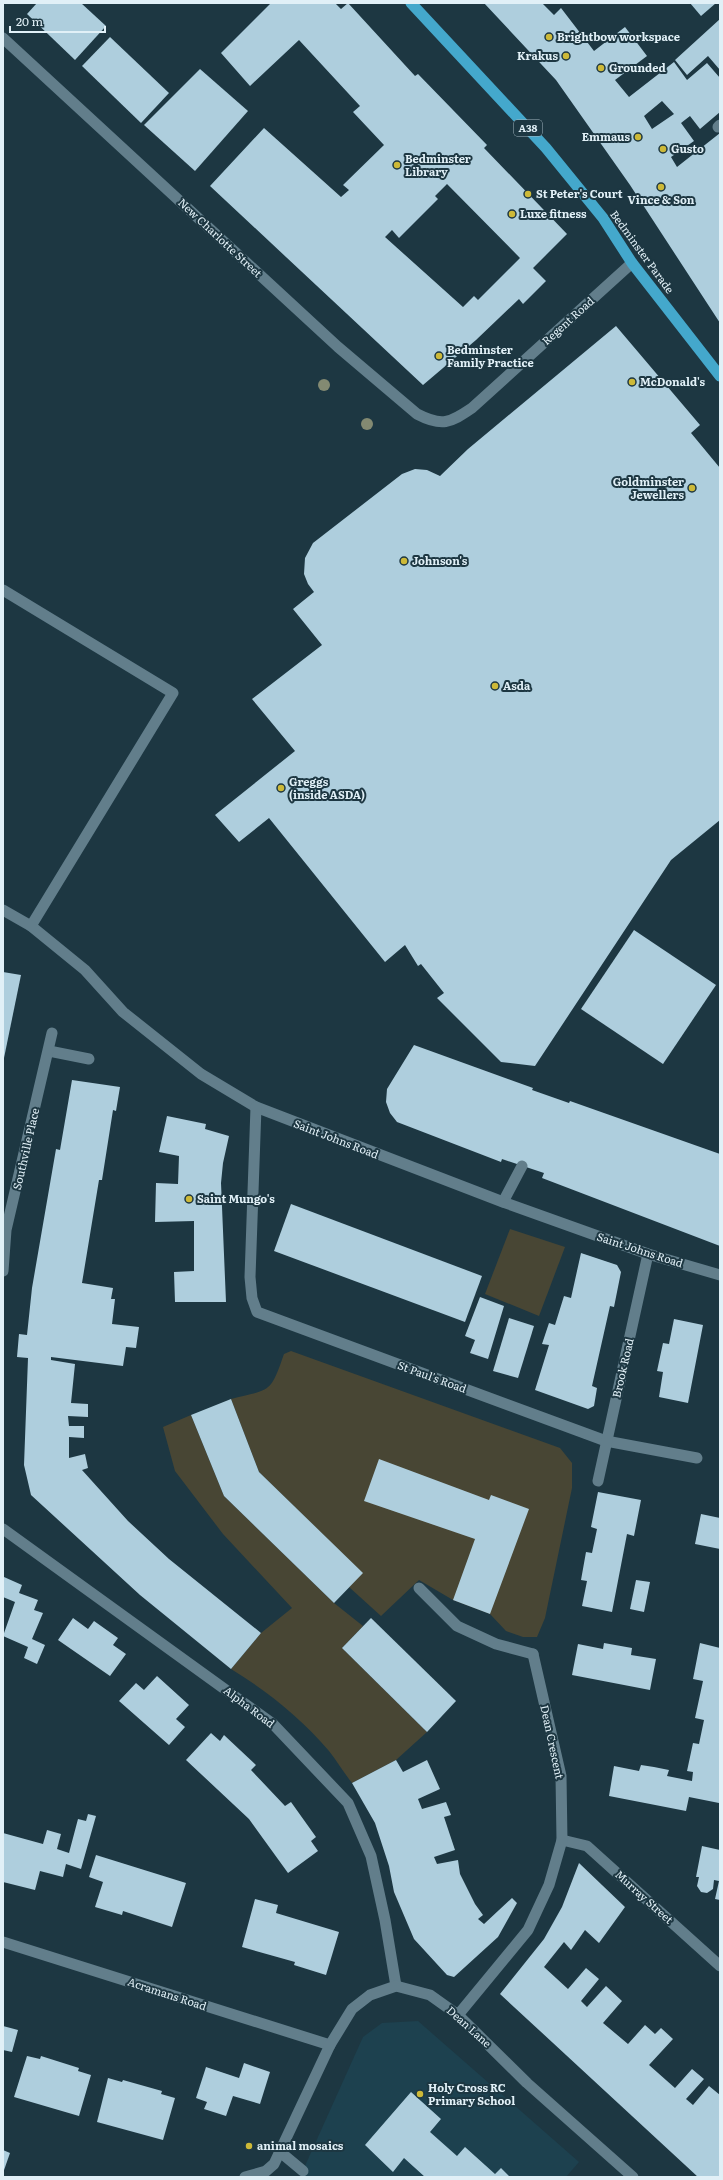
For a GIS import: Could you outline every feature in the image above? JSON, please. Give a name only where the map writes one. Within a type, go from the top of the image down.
[{"type":"highway","name":"Bedminster Parade","points":[[411,3],[546,148],[603,218],[632,263],[720,376]]},
{"type":"street","name":"New Charlotte Street","points":[[3,38],[338,347],[417,414],[431,422],[447,423]]},
{"type":"street","name":"Regent Road","points":[[447,423],[472,408],[632,263]]},
{"type":"street","points":[[3,590],[173,693],[31,926]]},
{"type":"street","name":"Saint Johns Road","points":[[3,910],[31,926],[85,970],[123,1012],[201,1074],[256,1108],[503,1202],[648,1254],[720,1275]]},
{"type":"street","name":"Southville Place","points":[[3,1271],[6,1230],[52,1033]]},
{"type":"street","points":[[49,1051],[89,1059]]},
{"type":"street","name":"St Paul's Road","points":[[256,1108],[250,1277],[252,1298],[257,1312],[606,1441],[697,1458]]},
{"type":"street","points":[[503,1202],[522,1166]]},
{"type":"street","name":"Brook Road","points":[[598,1481],[648,1254]]},
{"type":"street","name":"Alpha Road","points":[[3,1528],[273,1724],[348,1802],[371,1856],[385,1920],[396,1986]]},
{"type":"street","name":"Dean Crescent","points":[[419,1588],[457,1626],[496,1644],[533,1654],[561,1776],[562,1840],[549,1885],[528,1930],[458,2015]]},
{"type":"street","name":"Murray Street","points":[[562,1840],[587,1846],[720,1966]]},
{"type":"street","name":"Acramans Road","points":[[3,1942],[330,2045]]},
{"type":"street","points":[[245,2177],[266,2171],[274,2164],[330,2045],[352,2009],[370,1995],[396,1986]]},
{"type":"street","name":"Dean Lane","points":[[396,1986],[430,1994],[458,2015],[527,2084],[633,2177]]},
{"type":"street","points":[[279,2151],[303,2172]]},
{"type":"shaded area","points":[[510,1229],[565,1247],[539,1316],[485,1294]]},
{"type":"shaded area","points":[[291,1351],[560,1448],[572,1463],[572,1488],[545,1618],[537,1637],[523,1637],[506,1631],[490,1614],[453,1600],[419,1580],[381,1616],[349,1587],[362,1573],[259,1472],[231,1399],[262,1391],[267,1388],[272,1383],[284,1354]]},
{"type":"shaded area","points":[[191,1415],[224,1496],[334,1603],[363,1626],[342,1648],[427,1732],[396,1760],[352,1783],[329,1751],[307,1727],[258,1686],[231,1669],[261,1633],[292,1608],[223,1534],[175,1471],[163,1427]]},
{"type":"shaded area","name":"Holy Cross RC Primary School","points":[[418,2021],[579,2162],[566,2177],[300,2177],[363,2037],[382,2023]]},
{"type":"building","points":[[37,3],[81,3],[106,26],[75,60],[27,14]]},
{"type":"building","points":[[271,3],[335,3],[341,9],[348,3],[415,76],[418,74],[487,145],[484,148],[567,234],[533,268],[546,281],[523,304],[519,299],[476,340],[423,385],[210,186],[264,128],[341,197],[349,190],[343,185],[384,145],[353,112],[360,106],[299,40],[250,86],[221,53]],"holes":[[[447,184],[520,258],[478,300],[474,296],[463,307],[385,237],[392,230],[399,238],[438,199],[435,196]]]},
{"type":"building","points":[[484,3],[542,3],[554,15],[561,8],[594,51],[625,27],[647,56],[615,80],[629,97],[674,62],[687,80],[707,63],[720,78],[720,112],[700,129],[690,116],[681,123],[694,141],[671,157],[677,167],[720,133],[720,323],[630,185],[556,80]],"holes":[[[662,101],[674,114],[652,129],[644,116]]]},
{"type":"building","points":[[690,3],[716,3],[701,16]]},
{"type":"building","points":[[720,19],[720,70],[708,56],[687,75],[675,60]]},
{"type":"building","points":[[110,37],[169,93],[141,123],[82,66]]},
{"type":"building","points":[[200,69],[248,111],[195,171],[144,125]]},
{"type":"building","name":"Asda","points":[[616,326],[700,425],[691,433],[720,468],[720,820],[671,860],[535,1066],[501,1062],[437,998],[444,993],[421,964],[418,966],[405,945],[385,962],[269,818],[239,842],[215,815],[295,751],[252,699],[322,645],[293,609],[314,592],[308,584],[304,574],[305,558],[313,543],[402,474],[415,469],[427,470],[440,476],[468,449]]},
{"type":"building","points":[[634,930],[716,985],[663,1064],[581,1009]]},
{"type":"building","points":[[3,972],[21,975],[4,1058],[3,1058]]},
{"type":"building","points":[[414,1045],[533,1088],[532,1090],[569,1103],[570,1101],[720,1154],[720,1246],[542,1178],[544,1173],[502,1159],[501,1162],[397,1122],[390,1113],[386,1102],[387,1089]]},
{"type":"building","points":[[72,1080],[120,1087],[116,1111],[113,1110],[102,1180],[99,1180],[82,1283],[113,1288],[111,1299],[115,1299],[112,1324],[139,1327],[136,1348],[126,1347],[123,1366],[51,1357],[51,1360],[75,1364],[71,1403],[88,1404],[88,1417],[68,1416],[69,1426],[84,1426],[84,1438],[69,1437],[69,1458],[85,1454],[88,1468],[82,1470],[128,1521],[169,1559],[261,1633],[231,1669],[140,1595],[31,1495],[24,1465],[28,1358],[17,1357],[19,1334],[27,1335],[32,1288],[56,1149],[60,1150]]},
{"type":"building","name":"Saint Mungo's","points":[[167,1116],[206,1124],[205,1129],[229,1136],[223,1163],[221,1183],[226,1302],[175,1302],[174,1272],[194,1271],[194,1221],[155,1222],[156,1183],[178,1184],[179,1156],[159,1152]]},
{"type":"building","points":[[291,1204],[482,1276],[465,1322],[274,1251]]},
{"type":"building","points":[[581,1253],[617,1265],[621,1272],[614,1307],[610,1306],[592,1386],[597,1388],[594,1406],[588,1409],[535,1390],[549,1345],[542,1344],[549,1323],[555,1325],[564,1296],[571,1298]]},
{"type":"building","points":[[480,1297],[504,1306],[488,1359],[470,1353],[475,1340],[465,1336]]},
{"type":"building","points":[[509,1318],[534,1326],[518,1378],[493,1371]]},
{"type":"building","points":[[674,1319],[703,1325],[688,1403],[659,1397],[663,1372],[657,1371],[663,1343],[669,1344]]},
{"type":"building","points":[[231,1399],[259,1472],[363,1573],[334,1603],[224,1496],[191,1415]]},
{"type":"building","points":[[379,1459],[489,1500],[491,1495],[529,1509],[490,1614],[453,1600],[475,1539],[364,1501]]},
{"type":"building","points":[[598,1492],[641,1500],[634,1536],[627,1534],[612,1612],[582,1606],[587,1581],[581,1580],[586,1552],[592,1553],[597,1529],[591,1527]]},
{"type":"building","points":[[701,1514],[720,1518],[720,1549],[695,1544]]},
{"type":"building","points":[[4,1577],[22,1585],[19,1593],[38,1600],[34,1610],[43,1613],[32,1639],[45,1645],[37,1664],[24,1658],[28,1647],[3,1636],[15,1602],[3,1597]]},
{"type":"building","points":[[636,1580],[650,1582],[644,1612],[630,1609]]},
{"type":"building","points":[[73,1618],[88,1629],[94,1621],[118,1638],[113,1645],[126,1654],[110,1676],[58,1640]]},
{"type":"building","points":[[371,1618],[456,1701],[427,1732],[342,1648]]},
{"type":"building","points":[[604,1643],[632,1648],[631,1655],[656,1659],[650,1690],[572,1675],[578,1644],[603,1649]]},
{"type":"building","points":[[700,1643],[720,1648],[719,1803],[689,1797],[686,1811],[609,1796],[614,1766],[639,1771],[641,1765],[654,1767],[669,1770],[667,1776],[692,1781],[693,1772],[687,1771],[693,1743],[699,1744],[704,1720],[695,1718],[703,1681],[693,1679]]},
{"type":"building","points":[[157,1676],[189,1705],[176,1719],[185,1727],[169,1745],[119,1701],[136,1683],[144,1690]]},
{"type":"building","points":[[211,1733],[220,1741],[224,1735],[256,1765],[251,1770],[285,1806],[291,1802],[316,1837],[311,1841],[318,1851],[288,1873],[249,1819],[186,1760]]},
{"type":"building","points":[[396,1760],[403,1772],[427,1760],[440,1789],[418,1799],[422,1809],[446,1802],[451,1815],[444,1817],[455,1850],[434,1857],[437,1864],[458,1860],[460,1874],[475,1904],[483,1915],[478,1919],[484,1924],[512,1898],[517,1903],[498,1937],[454,1977],[447,1975],[414,1939],[394,1892],[389,1866],[375,1823],[352,1783]]},
{"type":"building","points":[[88,1814],[96,1816],[81,1869],[66,1864],[63,1877],[40,1871],[35,1890],[3,1882],[3,1833],[43,1844],[47,1830],[61,1834],[57,1849],[69,1853],[78,1819],[86,1821]]},
{"type":"building","points":[[702,1846],[720,1850],[720,1900],[715,1899],[719,1881],[714,1880],[713,1889],[707,1893],[701,1892],[697,1886],[699,1877],[696,1877]]},
{"type":"building","points":[[96,1855],[186,1883],[172,1927],[123,1911],[122,1915],[95,1907],[103,1882],[89,1877]]},
{"type":"building","points":[[579,1863],[625,1907],[599,1943],[585,1930],[571,1950],[564,1942],[544,1967],[568,1989],[586,1968],[599,1979],[581,2001],[587,2007],[606,1986],[622,2001],[603,2023],[628,2044],[645,2025],[655,2034],[661,2028],[673,2039],[649,2065],[675,2088],[692,2069],[704,2079],[686,2099],[693,2105],[709,2086],[720,2095],[720,2177],[698,2177],[500,1994],[544,1939],[562,1907]]},
{"type":"building","points":[[255,1899],[278,1905],[276,1913],[339,1932],[326,1975],[294,1965],[295,1962],[242,1947]]},
{"type":"building","points":[[3,2026],[18,2030],[12,2052],[3,2050]]},
{"type":"building","points":[[27,2056],[40,2059],[41,2056],[79,2068],[78,2071],[91,2075],[79,2116],[14,2097]]},
{"type":"building","points":[[244,2063],[270,2072],[260,2104],[233,2096],[226,2116],[204,2109],[207,2102],[196,2098],[206,2067],[239,2078]]},
{"type":"building","points":[[108,2078],[122,2082],[123,2080],[162,2091],[161,2094],[175,2098],[163,2140],[97,2122]]},
{"type":"building","points":[[411,2092],[441,2119],[430,2132],[457,2156],[465,2147],[495,2174],[501,2168],[510,2177],[425,2177],[404,2158],[393,2172],[365,2145]]},
{"type":"building","points":[[3,2150],[10,2153],[3,2173]]},
{"type":"place","name":"Brightbow workspace","points":[[549,37]]},
{"type":"place","name":"Krakus","points":[[566,56]]},
{"type":"place","name":"Grounded","points":[[601,68]]},
{"type":"place","name":"Emmaus","points":[[638,137]]},
{"type":"place","name":"Gusto","points":[[663,149]]},
{"type":"place","name":"Bedminster Library","points":[[397,165]]},
{"type":"place","name":"Vince & Son","points":[[661,187]]},
{"type":"place","name":"St Peter's Court","points":[[528,194]]},
{"type":"place","name":"Luxe fitness","points":[[512,214]]},
{"type":"place","name":"Bedminster Family Practice","points":[[439,356]]},
{"type":"place","name":"McDonald's","points":[[632,382]]},
{"type":"place","name":"Goldminster Jewellers","points":[[692,488]]},
{"type":"place","name":"Johnson's","points":[[404,561]]},
{"type":"place","name":"Asda","points":[[495,686]]},
{"type":"place","name":"Greggs (inside ASDA)","points":[[281,788]]},
{"type":"place","name":"Saint Mungo's","points":[[189,1199]]},
{"type":"place","name":"Holy Cross RC Primary School","points":[[420,2094]]},
{"type":"place","name":"animal mosaics","points":[[249,2146]]}]
